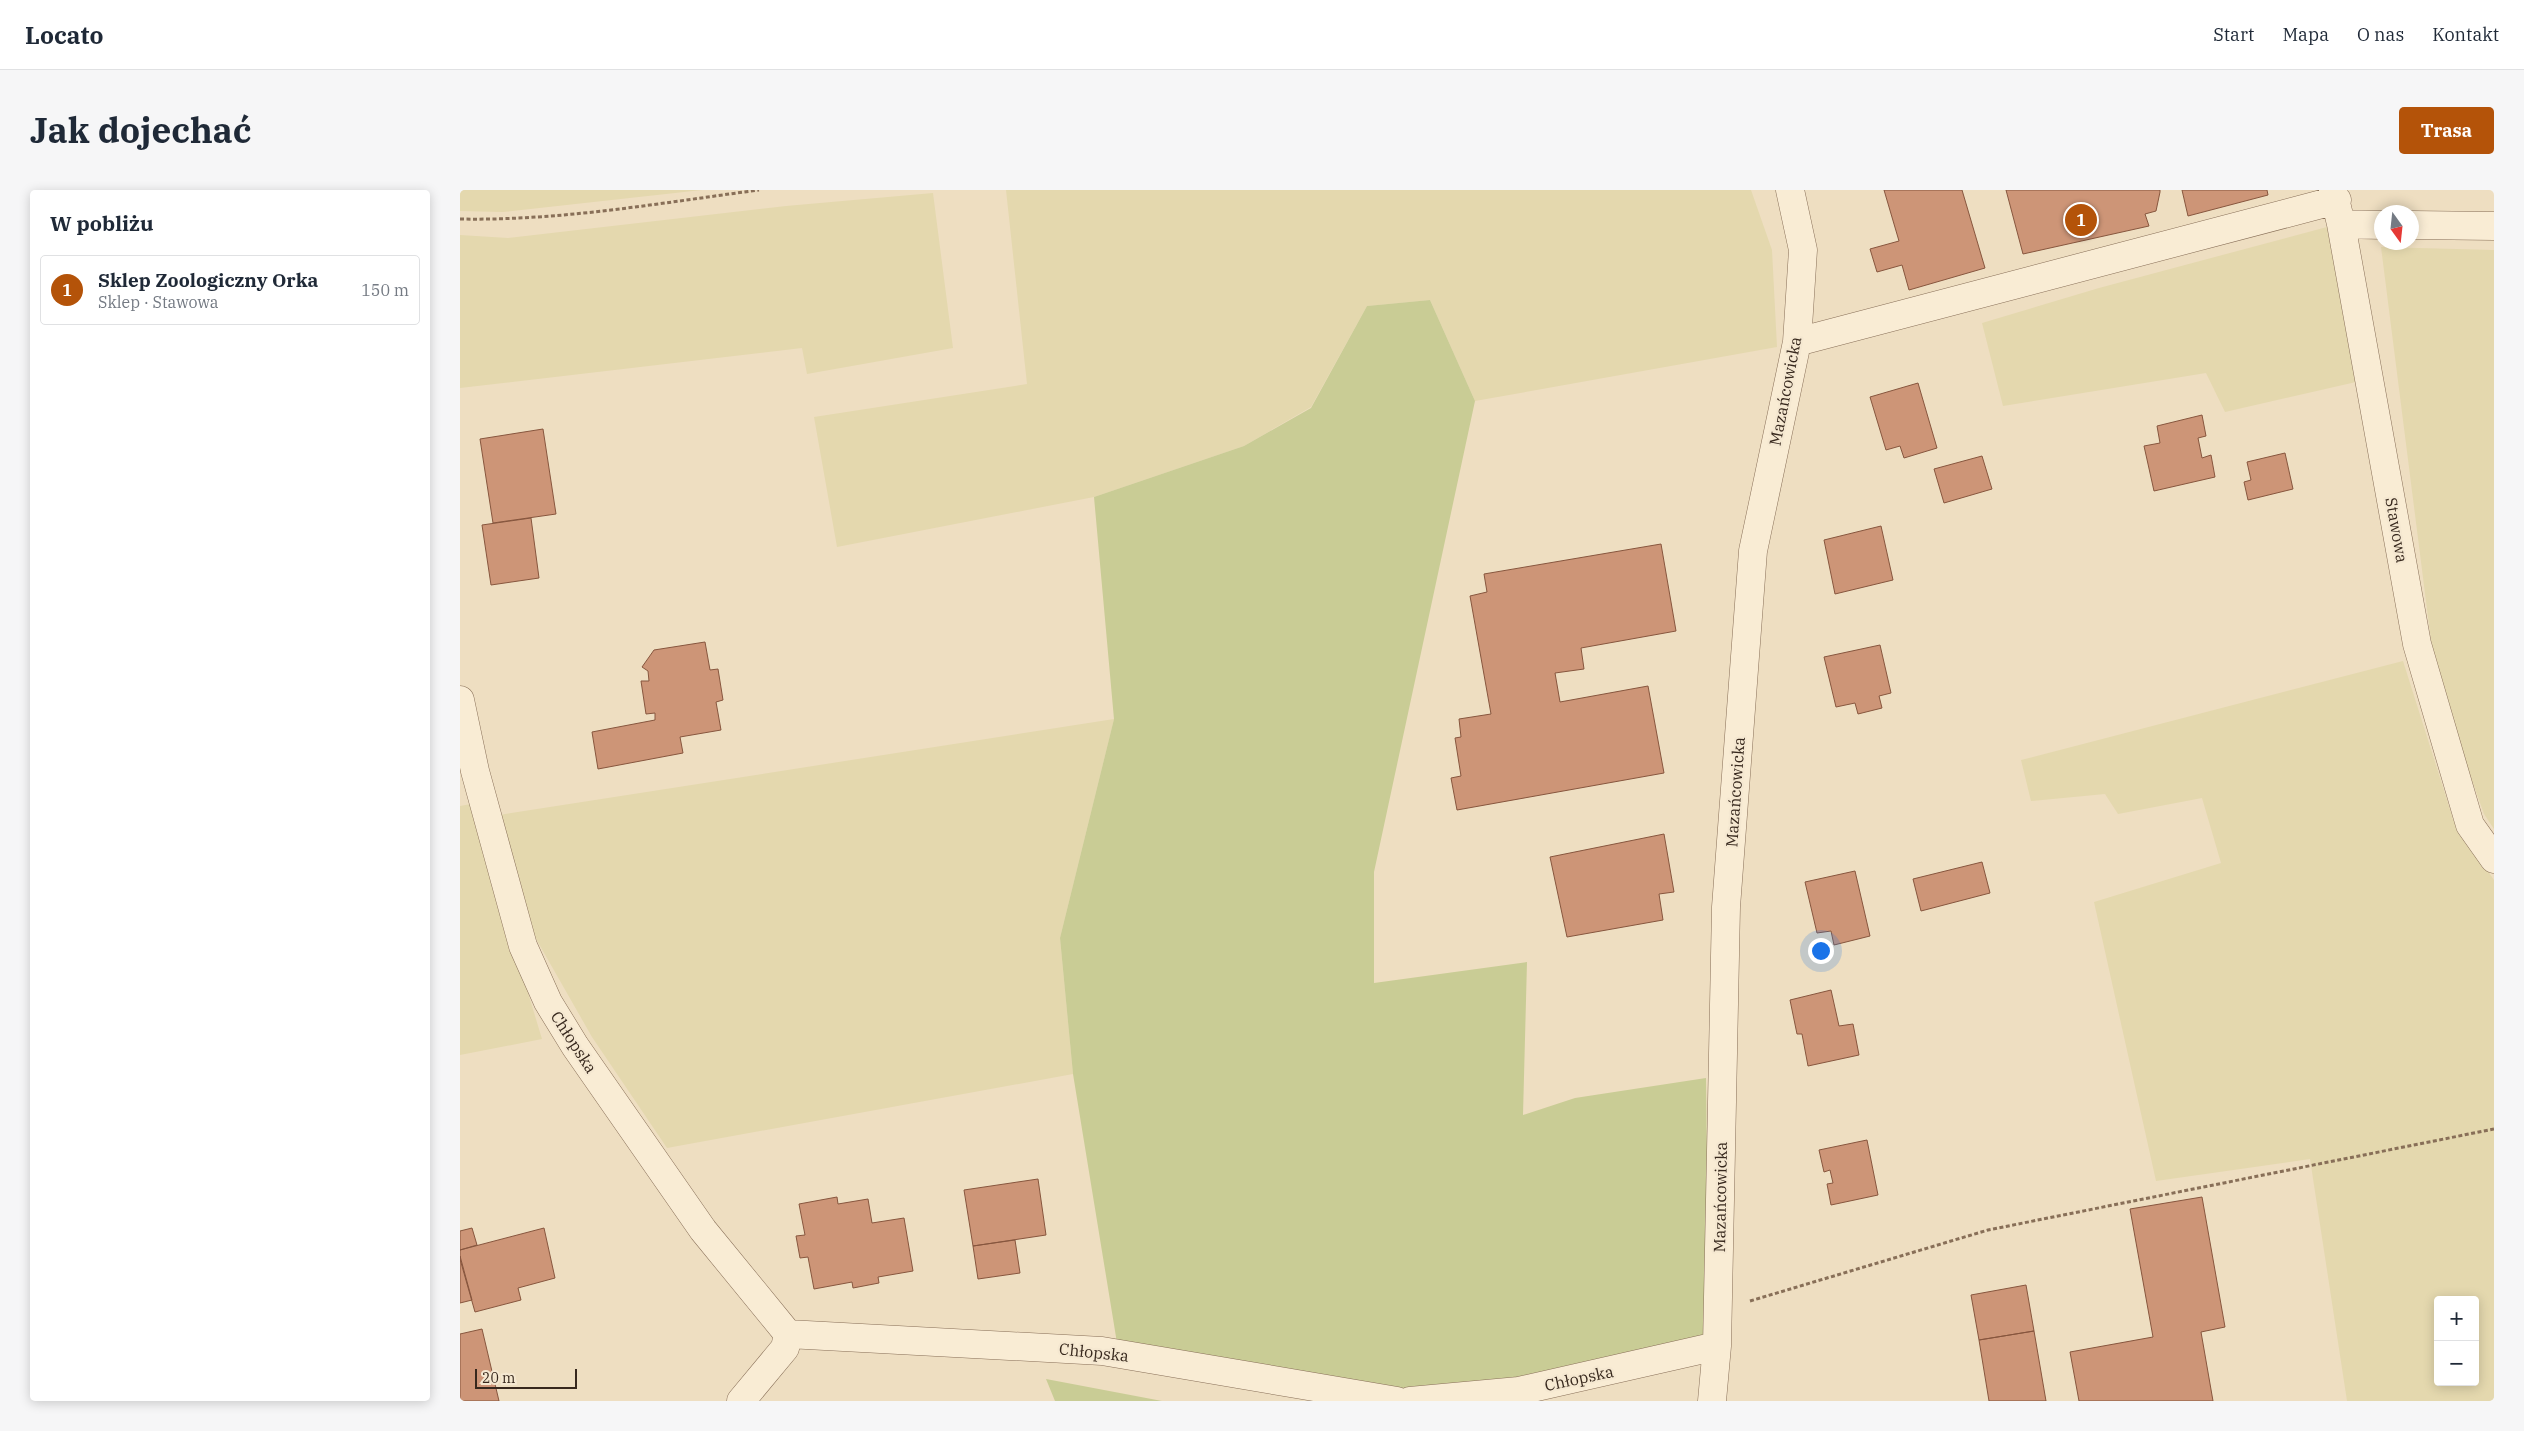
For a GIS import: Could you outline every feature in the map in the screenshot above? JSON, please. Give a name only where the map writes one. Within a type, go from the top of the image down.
[{"type":"street","name":"Mazańcowicka","points":[[1712,1401],[1718,1311],[1726,907],[1752,550],[1797,342],[1803,250],[1790,190]]},
{"type":"street","points":[[1797,342],[2337,205],[2374,221]]},
{"type":"street","name":"Stawowa","points":[[2337,205],[2417,644],[2470,825],[2494,859]]},
{"type":"street","points":[[2419,225],[2494,226]]},
{"type":"street","name":"Chłopska","points":[[460,700],[475,771],[523,946],[548,1002],[575,1046],[703,1230],[788,1334],[1102,1350],[1397,1401]]},
{"type":"street","points":[[741,1401],[785,1348],[788,1334]]},
{"type":"street","name":"Chłopska","points":[[1410,1401],[1519,1390],[1717,1346]]},
{"type":"path","points":[[460,219],[513,219],[626,208],[759,190]]},
{"type":"path","points":[[1718,1311],[1988,1230],[2494,1129]]},
{"type":"shaded area","points":[[460,190],[702,190],[503,212],[460,211]]},
{"type":"shaded area","points":[[1006,190],[1751,190],[1772,250],[1777,347],[1475,401],[1430,300],[1367,306],[1311,407],[1244,446],[1094,497],[837,547],[814,417],[1027,384]]},
{"type":"shaded area","points":[[933,193],[953,348],[807,374],[802,348],[460,388],[460,235],[508,238],[786,206]]},
{"type":"shaded area","points":[[2327,227],[2356,382],[2225,412],[2206,373],[2003,406],[1982,323],[2099,288]]},
{"type":"shaded area","points":[[2419,248],[2494,250],[2494,829],[2484,814],[2436,680],[2381,250],[2419,250]]},
{"type":"shaded area","points":[[2403,661],[2454,822],[2494,880],[2494,1401],[2347,1401],[2310,1159],[2156,1181],[2094,902],[2221,863],[2202,798],[2118,814],[2105,794],[2031,801],[2021,760]]},
{"type":"shaded area","points":[[1114,719],[1060,938],[1073,1074],[667,1148],[592,1037],[535,937],[499,815]]},
{"type":"shaded area","points":[[471,804],[542,1039],[460,1055],[460,806]]},
{"type":"green space","points":[[1430,300],[1475,401],[1374,872],[1374,983],[1527,962],[1523,1115],[1575,1098],[1706,1078],[1709,1338],[1517,1380],[1402,1392],[1117,1343],[1073,1074],[1060,938],[1114,719],[1094,497],[1244,446],[1311,408],[1367,306]]},
{"type":"green space","points":[[1046,1379],[1162,1401],[1055,1401]]},
{"type":"building","points":[[1884,190],[1962,190],[1985,268],[1909,290],[1902,265],[1877,272],[1870,249],[1899,241]]},
{"type":"building","points":[[2006,190],[2160,190],[2160,192],[2156,211],[2145,214],[2149,226],[2023,254]]},
{"type":"building","points":[[2182,190],[2267,190],[2268,195],[2188,216]]},
{"type":"building","points":[[1918,383],[1937,448],[1904,458],[1900,446],[1886,450],[1870,397]]},
{"type":"building","points":[[2202,415],[2206,436],[2198,438],[2202,458],[2211,455],[2215,477],[2154,491],[2144,446],[2160,443],[2157,426]]},
{"type":"building","points":[[543,429],[556,514],[493,523],[480,439]]},
{"type":"building","points":[[2285,453],[2293,489],[2248,500],[2244,482],[2251,480],[2247,462]]},
{"type":"building","points":[[1982,456],[1992,489],[1944,503],[1934,469]]},
{"type":"building","points":[[531,518],[539,578],[491,585],[482,525]]},
{"type":"building","points":[[1881,526],[1893,580],[1835,594],[1824,540]]},
{"type":"building","points":[[1661,544],[1676,631],[1581,648],[1584,669],[1555,673],[1560,702],[1648,686],[1664,773],[1457,810],[1451,778],[1461,776],[1455,738],[1461,737],[1459,719],[1491,714],[1470,596],[1487,592],[1484,574]]},
{"type":"building","points":[[705,642],[710,670],[718,669],[723,700],[716,702],[721,730],[680,737],[683,753],[598,769],[592,732],[655,720],[655,713],[646,714],[641,681],[649,681],[648,671],[642,667],[654,650]]},
{"type":"building","points":[[1880,645],[1891,693],[1879,696],[1882,708],[1858,714],[1855,703],[1836,707],[1824,657]]},
{"type":"building","points":[[1664,834],[1674,892],[1659,894],[1663,920],[1567,937],[1550,857]]},
{"type":"building","points":[[1982,862],[1990,893],[1921,911],[1913,879]]},
{"type":"building","points":[[1855,871],[1870,936],[1834,945],[1831,931],[1817,933],[1805,882]]},
{"type":"building","points":[[1831,990],[1839,1026],[1853,1024],[1859,1055],[1808,1066],[1802,1034],[1797,1034],[1790,1000]]},
{"type":"building","points":[[1867,1140],[1878,1195],[1831,1205],[1827,1184],[1833,1183],[1830,1170],[1824,1172],[1819,1150]]},
{"type":"building","points":[[1038,1179],[1046,1235],[973,1246],[964,1190]]},
{"type":"building","points":[[837,1197],[838,1204],[868,1199],[872,1223],[904,1218],[913,1271],[878,1277],[879,1283],[853,1288],[852,1282],[814,1289],[808,1257],[800,1258],[796,1236],[805,1235],[799,1204]]},
{"type":"building","points":[[2202,1197],[2225,1327],[2201,1332],[2213,1401],[2079,1401],[2070,1352],[2153,1337],[2130,1209]]},
{"type":"building","points":[[472,1228],[477,1245],[460,1250],[460,1231]]},
{"type":"building","points":[[544,1228],[555,1278],[518,1288],[521,1300],[475,1312],[460,1259],[460,1250]]},
{"type":"building","points":[[1015,1240],[1020,1273],[978,1279],[973,1246]]},
{"type":"building","points":[[460,1256],[472,1300],[460,1303]]},
{"type":"building","points":[[2026,1285],[2034,1331],[1979,1340],[1971,1295]]},
{"type":"building","points":[[482,1329],[499,1401],[460,1401],[460,1334]]},
{"type":"building","points":[[2034,1331],[2046,1401],[1989,1401],[1979,1340]]},
{"type":"place","name":"Sklep Zoologiczny Orka","points":[[2081,220]]}]
